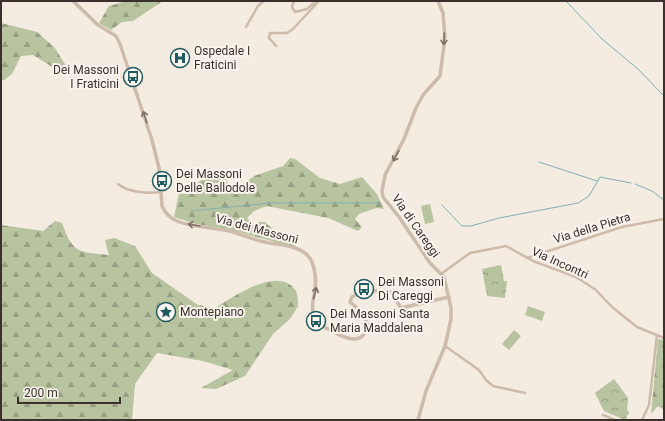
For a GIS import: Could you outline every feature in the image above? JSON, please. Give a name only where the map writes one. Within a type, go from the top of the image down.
[{"type":"street","name":"Via dei Massoni","points":[[73,1],[98,25],[116,36],[120,44],[152,140],[165,212],[178,222],[234,232],[261,242],[298,250],[306,254],[316,276],[317,286],[311,309],[313,318],[323,327],[341,335],[359,339],[366,332],[368,326],[366,317],[350,300],[362,291],[391,292],[401,308],[449,297]]},
{"type":"street","points":[[246,27],[258,6],[264,1]]},
{"type":"street","points":[[294,1],[292,7],[295,12],[307,9],[316,1]]},
{"type":"street","points":[[276,46],[269,38],[270,33],[287,33],[317,6],[319,1]]},
{"type":"street","name":"Via di Careggi","points":[[418,420],[426,391],[445,346],[451,319],[449,297],[446,283],[441,274],[430,263],[399,217],[383,197],[382,191],[385,176],[404,139],[416,108],[423,95],[440,76],[445,37],[443,13],[438,1]]},
{"type":"street","points":[[118,184],[122,187],[144,192],[161,192]]},
{"type":"street","name":"Via della Pietra","points":[[527,258],[627,226],[664,220]]},
{"type":"street","name":"Via Incontri","points":[[441,274],[470,253],[506,246],[527,258],[576,277],[596,290],[624,318],[637,326],[664,338]]},
{"type":"street","points":[[642,420],[649,405],[657,335]]},
{"type":"street","points":[[445,346],[479,370],[486,380],[493,386],[525,393]]},
{"type":"street","points":[[603,414],[615,420]]},
{"type":"green space","points":[[126,1],[163,1],[133,21],[122,22],[111,30],[99,23],[109,6]]},
{"type":"green space","points":[[1,23],[37,32],[55,48],[69,71],[57,70],[33,55],[21,56],[12,74],[4,80],[1,80]]},
{"type":"green space","points":[[290,158],[295,159],[320,178],[340,184],[362,177],[377,194],[384,209],[376,208],[359,214],[355,219],[362,227],[358,231],[328,218],[267,206],[254,211],[247,218],[254,226],[259,222],[265,222],[277,233],[290,240],[297,248],[228,229],[196,224],[174,217],[179,193],[185,194],[209,173],[212,175],[222,171],[231,190],[245,183],[254,176],[283,166]]},
{"type":"green space","points":[[430,204],[434,222],[425,224],[421,206]]},
{"type":"green space","points":[[55,221],[62,223],[70,241],[78,250],[84,252],[109,255],[105,240],[114,238],[135,246],[152,273],[198,305],[215,308],[256,285],[279,281],[288,284],[296,291],[298,296],[298,306],[290,319],[273,334],[245,376],[216,389],[201,388],[233,370],[203,361],[157,353],[135,384],[132,420],[1,420],[1,225],[43,231]]},
{"type":"green space","points":[[501,265],[504,281],[507,281],[505,298],[487,296],[482,269]]},
{"type":"green space","points":[[528,306],[545,312],[542,321],[525,315]]},
{"type":"green space","points":[[514,330],[521,336],[509,350],[502,344]]},
{"type":"green space","points":[[658,339],[664,340],[664,410],[658,406],[651,414]]},
{"type":"green space","points":[[614,379],[628,398],[627,409],[629,413],[625,420],[604,411],[595,393]]},
{"type":"waterway","points":[[566,1],[602,39],[638,69],[664,96]]},
{"type":"waterway","points":[[539,162],[597,181]]},
{"type":"waterway","points":[[442,205],[462,226],[471,226],[499,218],[578,203],[589,196],[600,177],[631,183]]},
{"type":"waterway","points":[[635,184],[652,191],[664,200]]},
{"type":"waterway","points":[[191,211],[270,203],[380,203]]},
{"type":"place","name":"Ospedale I Fraticini","points":[[180,58]]},
{"type":"place","name":"Dei Massoni I Fraticini","points":[[133,77]]},
{"type":"place","name":"Dei Massoni Delle Ballodole","points":[[162,181]]},
{"type":"place","name":"Dei Massoni Di Careggi","points":[[364,289]]},
{"type":"place","name":"Montepiano","points":[[166,312]]},
{"type":"place","name":"Dei Massoni Santa Maria Maddalena","points":[[316,321]]}]
